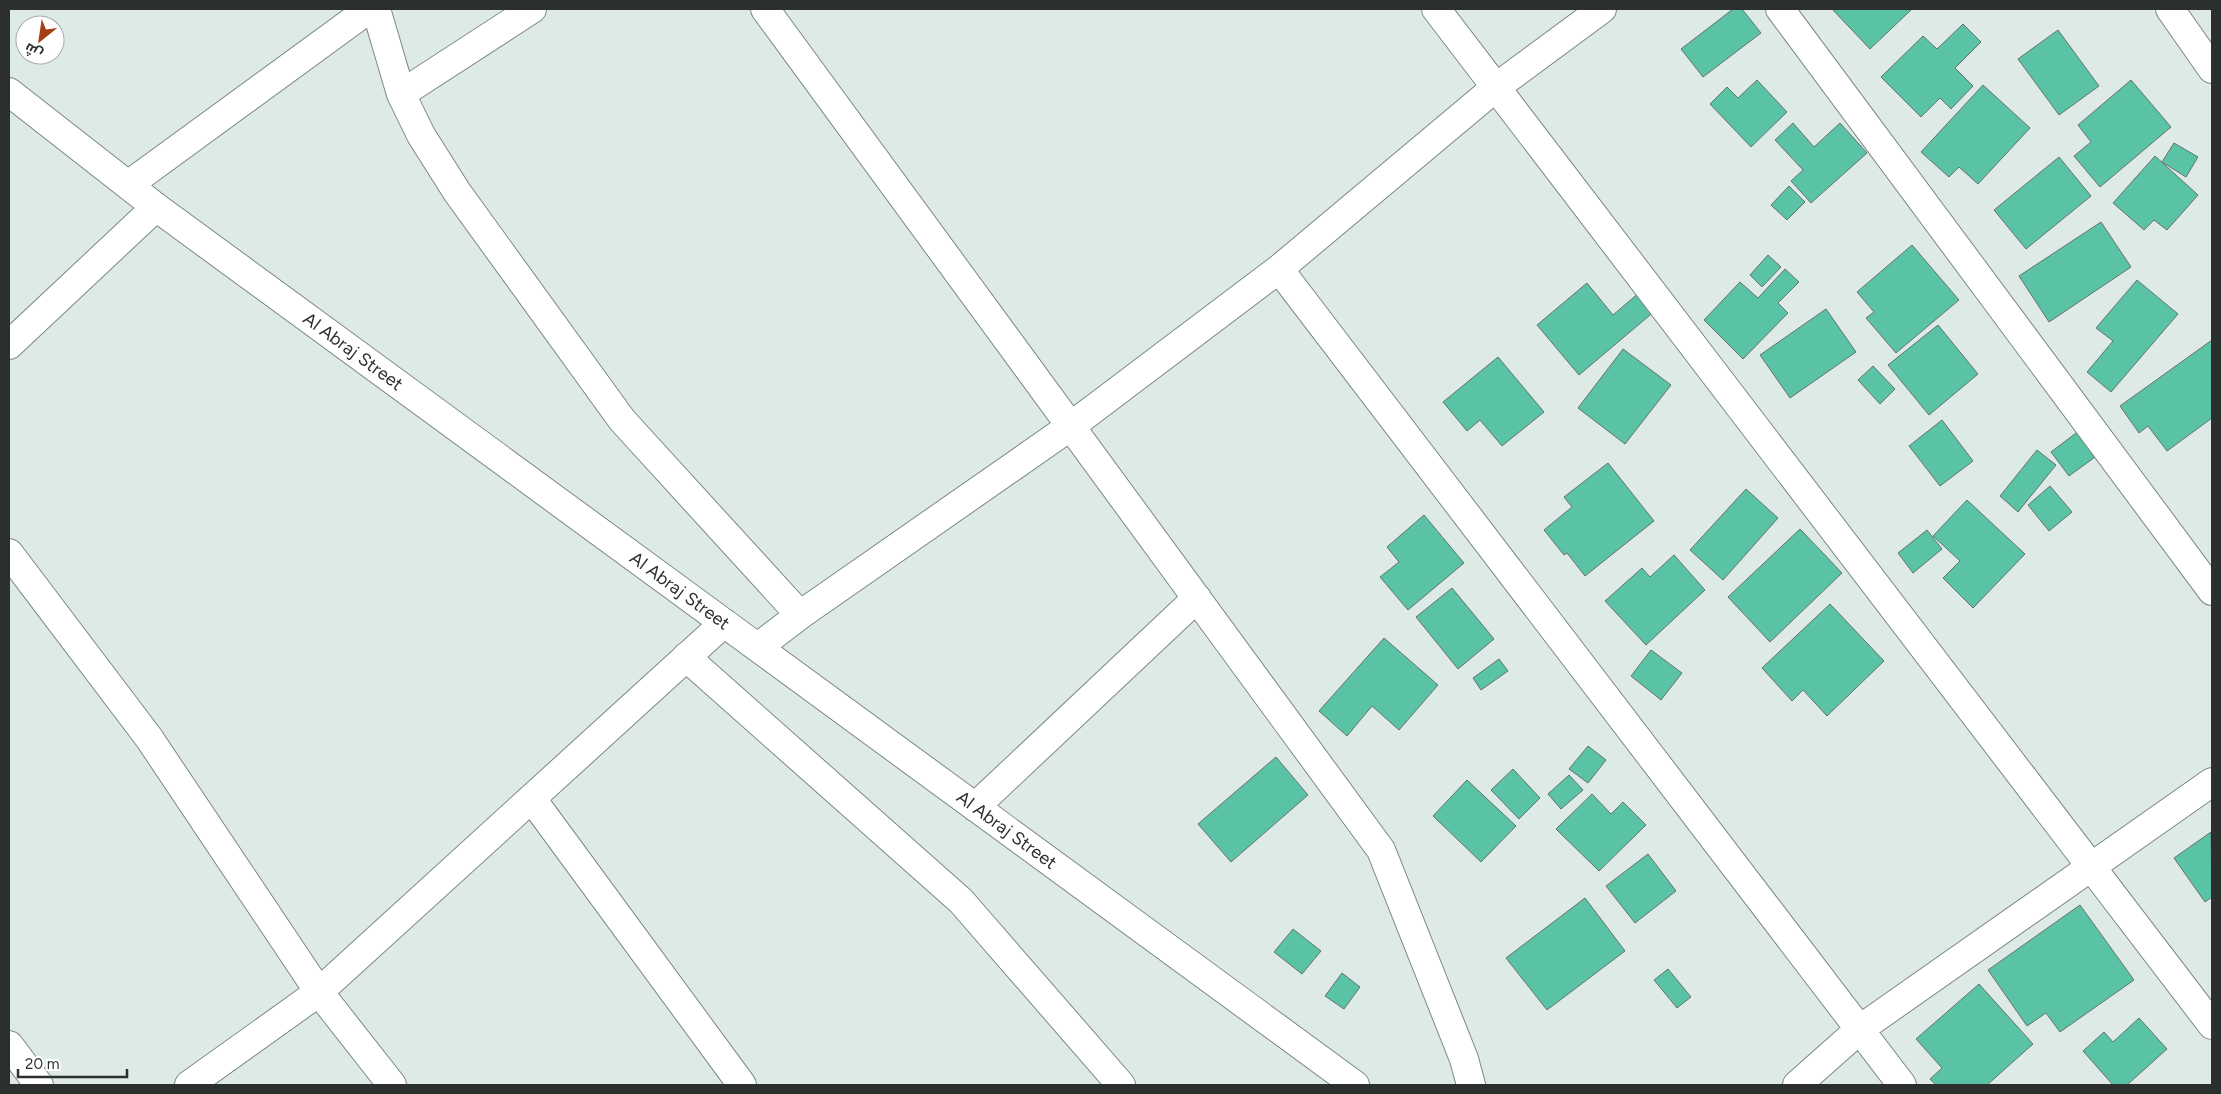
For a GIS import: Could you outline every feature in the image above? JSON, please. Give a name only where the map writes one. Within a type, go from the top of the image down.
[{"type":"street","points":[[128,185],[369,9]]},
{"type":"street","points":[[376,9],[401,94],[421,135],[457,192],[622,420],[800,615]]},
{"type":"street","points":[[401,94],[532,9]]},
{"type":"street","points":[[765,9],[1381,850],[1464,1059],[1471,1085]]},
{"type":"street","points":[[1436,9],[2212,1024]]},
{"type":"street","points":[[758,647],[800,615],[1071,426],[1279,269],[1495,88],[1602,9]]},
{"type":"street","points":[[1780,9],[2212,591]]},
{"type":"street","points":[[2170,9],[2212,69]]},
{"type":"street","name":"Al Abraj Street","points":[[9,92],[156,207],[976,807],[1344,1082]]},
{"type":"street","points":[[9,345],[156,207]]},
{"type":"street","points":[[1279,269],[1902,1085]]},
{"type":"street","points":[[9,553],[149,738],[319,992],[392,1085]]},
{"type":"street","points":[[976,807],[1197,598]]},
{"type":"street","points":[[189,1085],[319,992],[724,623]]},
{"type":"street","points":[[686,657],[961,901],[1122,1085]]},
{"type":"street","points":[[1797,1085],[1860,1029],[2212,782]]},
{"type":"street","points":[[532,799],[742,1085]]},
{"type":"street","points":[[9,1045],[39,1085]]},
{"type":"building","points":[[1733,9],[1742,9],[1761,33],[1703,77],[1681,49]]},
{"type":"building","points":[[1832,9],[1912,9],[1870,49]]},
{"type":"building","points":[[1963,24],[1981,42],[1955,68],[1973,86],[1951,109],[1940,98],[1921,117],[1881,77],[1923,36],[1937,49]]},
{"type":"building","points":[[2058,30],[2099,86],[2059,115],[2018,59]]},
{"type":"building","points":[[1757,80],[1787,112],[1751,147],[1710,104],[1727,87],[1738,98]]},
{"type":"building","points":[[2131,80],[2171,127],[2100,187],[2074,156],[2091,142],[2078,125]]},
{"type":"building","points":[[1983,85],[2030,128],[1978,184],[1959,167],[1949,177],[1921,152]]},
{"type":"building","points":[[1793,123],[1814,147],[1840,123],[1867,153],[1811,203],[1791,181],[1803,170],[1775,140]]},
{"type":"building","points":[[2174,143],[2198,157],[2186,177],[2162,162]]},
{"type":"building","points":[[2155,156],[2198,195],[2167,230],[2154,220],[2144,230],[2113,203]]},
{"type":"building","points":[[2059,157],[2091,196],[2026,249],[1994,210]]},
{"type":"building","points":[[1789,186],[1805,202],[1787,220],[1771,205]]},
{"type":"building","points":[[2101,222],[2131,267],[2049,322],[2019,276]]},
{"type":"building","points":[[1912,245],[1959,300],[1896,353],[1866,318],[1874,312],[1857,292]]},
{"type":"building","points":[[1768,255],[1781,267],[1762,287],[1750,275]]},
{"type":"building","points":[[1785,269],[1799,282],[1778,303],[1788,313],[1743,359],[1704,320],[1740,282],[1758,298]]},
{"type":"building","points":[[2137,280],[2178,314],[2111,392],[2087,372],[2113,341],[2096,328]]},
{"type":"building","points":[[1587,283],[1613,315],[1641,291],[1656,310],[1579,375],[1537,325]]},
{"type":"building","points":[[1826,309],[1856,352],[1790,398],[1760,355]]},
{"type":"building","points":[[1938,325],[1978,374],[1929,415],[1888,365]]},
{"type":"building","points":[[2212,340],[2212,418],[2167,451],[2148,426],[2139,433],[2120,406]]},
{"type":"building","points":[[1623,349],[1671,385],[1625,444],[1578,408]]},
{"type":"building","points":[[1498,357],[1544,412],[1502,446],[1480,420],[1467,431],[1443,402]]},
{"type":"building","points":[[1873,366],[1895,389],[1880,404],[1858,380]]},
{"type":"building","points":[[1942,420],[1973,461],[1940,486],[1909,446]]},
{"type":"building","points":[[2084,427],[2102,452],[2069,476],[2051,452]]},
{"type":"building","points":[[2037,450],[2056,465],[2018,512],[2000,496]]},
{"type":"building","points":[[1608,463],[1654,521],[1585,576],[1567,553],[1564,555],[1544,530],[1572,507],[1564,497]]},
{"type":"building","points":[[2050,486],[2072,512],[2049,531],[2028,505]]},
{"type":"building","points":[[1746,489],[1778,518],[1723,580],[1690,550]]},
{"type":"building","points":[[1967,500],[2025,554],[1973,608],[1943,578],[1960,561],[1933,536]]},
{"type":"building","points":[[1424,515],[1464,563],[1408,610],[1380,577],[1399,562],[1387,547]]},
{"type":"building","points":[[1800,529],[1842,573],[1770,642],[1728,597]]},
{"type":"building","points":[[1927,530],[1942,549],[1913,573],[1898,553]]},
{"type":"building","points":[[1674,555],[1705,590],[1646,645],[1605,601],[1642,568],[1650,577]]},
{"type":"building","points":[[1452,588],[1494,639],[1458,669],[1416,617]]},
{"type":"building","points":[[1830,604],[1884,661],[1827,716],[1803,690],[1792,701],[1762,668]]},
{"type":"building","points":[[1384,638],[1438,685],[1399,730],[1372,706],[1347,736],[1319,711]]},
{"type":"building","points":[[1651,650],[1682,673],[1661,700],[1631,676]]},
{"type":"building","points":[[1499,659],[1508,671],[1481,690],[1473,678]]},
{"type":"building","points":[[1588,746],[1606,760],[1588,783],[1569,769]]},
{"type":"building","points":[[1276,757],[1308,795],[1231,862],[1198,824]]},
{"type":"building","points":[[1513,769],[1540,798],[1519,819],[1491,790]]},
{"type":"building","points":[[1569,775],[1583,790],[1561,809],[1548,794]]},
{"type":"building","points":[[1467,780],[1516,826],[1481,862],[1433,816]]},
{"type":"building","points":[[1592,794],[1611,814],[1623,802],[1646,825],[1599,871],[1556,829]]},
{"type":"building","points":[[2211,832],[2212,897],[2205,902],[2174,858]]},
{"type":"building","points":[[1648,854],[1676,891],[1635,923],[1606,886]]},
{"type":"building","points":[[1585,898],[1625,951],[1547,1010],[1506,958]]},
{"type":"building","points":[[2080,905],[2134,980],[2060,1032],[2046,1013],[2027,1026],[1988,970]]},
{"type":"building","points":[[1293,929],[1321,951],[1302,974],[1274,952]]},
{"type":"building","points":[[1668,969],[1691,997],[1677,1008],[1654,980]]},
{"type":"building","points":[[1342,973],[1360,987],[1344,1009],[1325,996]]},
{"type":"building","points":[[1979,984],[2033,1044],[1987,1085],[1936,1085],[1930,1079],[1942,1068],[1916,1039]]},
{"type":"building","points":[[2139,1018],[2167,1049],[2127,1085],[2113,1085],[2083,1051],[2104,1032],[2113,1042]]}]
